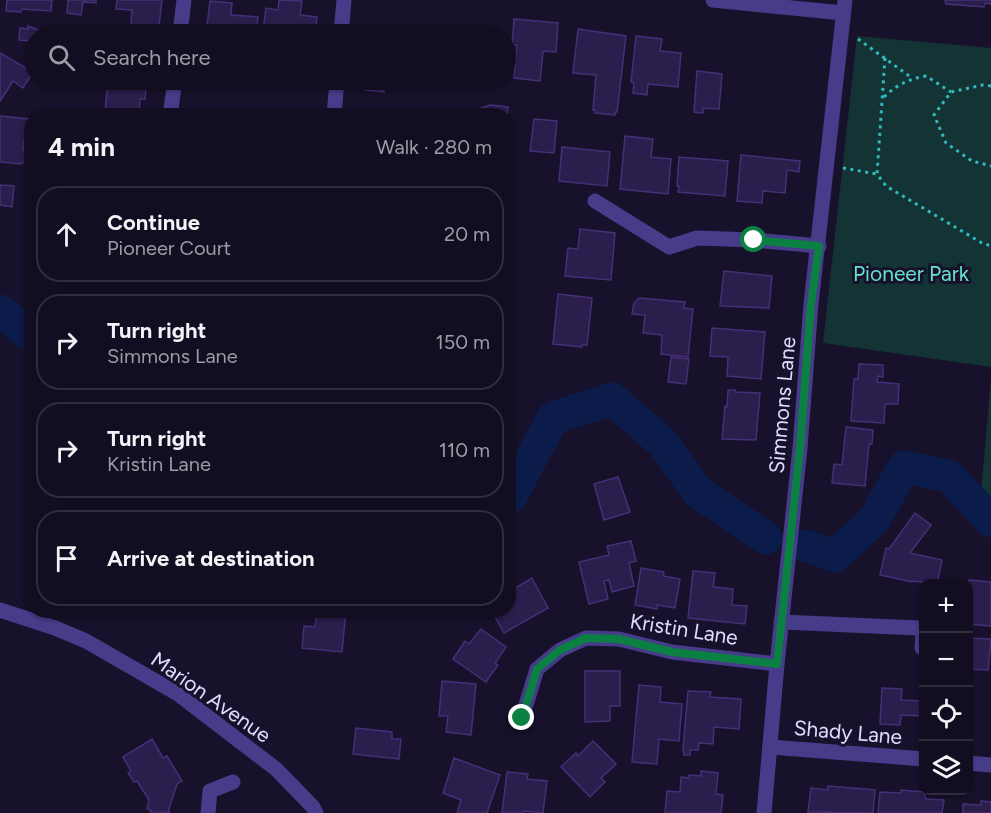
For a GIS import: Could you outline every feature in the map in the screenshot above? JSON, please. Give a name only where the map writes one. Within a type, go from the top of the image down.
[{"type":"street","points":[[181,24],[184,0]]},
{"type":"street","points":[[342,24],[344,0]]},
{"type":"street","points":[[713,0],[844,6]]},
{"type":"street","name":"Simmons Lane","points":[[764,813],[781,622],[800,448],[811,304],[844,6]]},
{"type":"street","points":[[171,108],[174,90]]},
{"type":"street","points":[[335,108],[336,90]]},
{"type":"street","points":[[596,201],[669,247],[697,238],[819,246]]},
{"type":"street","name":"Marion Avenue","points":[[0,610],[24,618]]},
{"type":"street","name":"Marion Avenue","points":[[24,618],[86,641],[178,694],[276,769],[313,807],[316,813]]},
{"type":"street","points":[[781,622],[918,628],[924,633]]},
{"type":"street","name":"Kristin Lane","points":[[522,718],[537,669],[560,650],[586,638],[619,639],[672,652],[777,664]]},
{"type":"street","name":"Shady Lane","points":[[770,747],[919,759]]},
{"type":"street","points":[[973,763],[991,765]]},
{"type":"street","points":[[208,813],[210,791],[233,782]]},
{"type":"path","points":[[860,39],[912,78]]},
{"type":"path","points":[[885,58],[877,174],[886,186],[982,243],[991,246]]},
{"type":"path","points":[[882,98],[912,78],[926,76],[951,92]]},
{"type":"path","points":[[991,86],[983,85],[951,92],[934,115],[946,143],[972,161],[991,166]]},
{"type":"path","points":[[827,165],[877,174]]},
{"type":"green space","name":"Pioneer Park","points":[[857,36],[991,48],[991,367],[823,343]]},
{"type":"green space","points":[[991,379],[991,532],[979,515]]},
{"type":"building","points":[[7,0],[52,0],[51,11],[22,9],[21,12],[6,11]]},
{"type":"building","points":[[68,0],[96,0],[96,3],[83,2],[81,15],[67,13]]},
{"type":"building","points":[[117,0],[162,0],[159,24],[131,24],[132,10],[116,9]]},
{"type":"building","points":[[279,0],[302,1],[300,15],[317,17],[316,24],[264,24],[266,8],[278,10]]},
{"type":"building","points":[[945,0],[991,0],[991,4],[985,3],[984,7],[946,4]]},
{"type":"building","points":[[210,1],[232,3],[231,15],[258,17],[257,24],[207,24]]},
{"type":"building","points":[[514,19],[558,23],[556,52],[543,51],[540,81],[516,78],[517,45],[516,24],[514,24]]},
{"type":"building","points":[[20,28],[24,28],[24,40],[19,40]]},
{"type":"building","points":[[578,29],[626,36],[615,115],[595,113],[593,110],[596,75],[573,73]]},
{"type":"building","points":[[636,36],[662,39],[660,51],[681,53],[678,87],[648,84],[647,95],[633,93],[634,83],[631,82]]},
{"type":"building","points":[[0,53],[24,67],[24,86],[23,88],[13,81],[0,101]]},
{"type":"building","points":[[697,71],[722,74],[719,109],[703,108],[703,113],[694,112]]},
{"type":"building","points":[[107,90],[146,90],[145,99],[140,99],[139,108],[105,108]]},
{"type":"building","points":[[490,105],[508,107],[508,108],[482,108]]},
{"type":"building","points":[[0,116],[24,118],[24,162],[22,164],[0,162]]},
{"type":"building","points":[[534,119],[557,121],[554,153],[530,151]]},
{"type":"building","points":[[625,136],[653,139],[651,157],[671,159],[668,194],[620,189]]},
{"type":"building","points":[[562,147],[610,152],[607,186],[559,181]]},
{"type":"building","points":[[741,155],[800,161],[799,172],[787,170],[785,193],[763,191],[762,203],[737,201]]},
{"type":"building","points":[[679,157],[728,161],[725,196],[678,192]]},
{"type":"building","points":[[0,185],[14,186],[12,207],[0,205]]},
{"type":"building","points":[[580,229],[615,233],[611,280],[565,276],[568,248],[578,249]]},
{"type":"building","points":[[724,271],[772,276],[769,308],[720,306]]},
{"type":"building","points":[[558,294],[592,298],[587,345],[582,345],[582,347],[553,344]]},
{"type":"building","points":[[639,298],[685,302],[684,308],[693,309],[688,357],[661,354],[662,335],[643,333],[645,315],[632,314],[634,303]]},
{"type":"building","points":[[712,328],[765,332],[761,379],[727,376],[728,357],[710,356]]},
{"type":"building","points":[[671,357],[689,359],[686,384],[668,382]]},
{"type":"building","points":[[859,364],[883,365],[883,377],[878,376],[877,382],[899,384],[898,404],[885,404],[884,423],[851,421],[854,379],[858,379]]},
{"type":"building","points":[[728,390],[760,393],[756,440],[722,439]]},
{"type":"building","points":[[846,427],[873,430],[872,444],[869,444],[865,486],[832,483],[834,464],[842,465]]},
{"type":"building","points":[[618,477],[630,512],[604,520],[594,484]]},
{"type":"building","points":[[915,513],[931,525],[910,553],[942,560],[938,579],[919,579],[919,582],[912,582],[880,575],[886,548],[889,549]]},
{"type":"building","points":[[631,541],[636,561],[629,563],[634,586],[612,592],[609,580],[604,581],[608,599],[589,604],[579,562],[609,555],[607,546]]},
{"type":"building","points":[[641,568],[664,572],[663,576],[680,579],[675,608],[657,605],[657,609],[635,605]]},
{"type":"building","points":[[693,571],[715,573],[713,587],[733,589],[732,605],[747,606],[745,624],[688,618]]},
{"type":"building","points":[[532,578],[548,608],[504,633],[496,618],[516,618],[516,587]]},
{"type":"building","points":[[973,580],[991,582],[991,626],[973,624]]},
{"type":"building","points":[[316,618],[345,618],[342,652],[302,648],[304,626],[315,627]]},
{"type":"building","points":[[481,629],[506,647],[495,663],[498,665],[486,682],[453,659],[465,641],[469,644]]},
{"type":"building","points":[[973,638],[991,639],[988,670],[973,669]]},
{"type":"building","points":[[585,671],[620,671],[620,706],[610,706],[610,721],[585,722]]},
{"type":"building","points":[[442,681],[476,684],[471,735],[446,732],[448,716],[439,716]]},
{"type":"building","points":[[639,685],[661,687],[660,702],[682,704],[679,741],[659,739],[657,764],[632,762]]},
{"type":"building","points":[[882,688],[902,689],[901,700],[919,701],[919,716],[901,715],[900,725],[880,724]]},
{"type":"building","points":[[688,691],[711,692],[710,697],[741,699],[739,729],[714,727],[713,744],[699,743],[698,750],[690,750],[690,755],[684,755],[683,748]]},
{"type":"building","points":[[356,728],[392,732],[392,739],[401,739],[399,759],[353,754]]},
{"type":"building","points":[[152,739],[163,758],[167,756],[182,781],[177,784],[168,812],[170,813],[150,813],[151,810],[147,809],[149,800],[137,781],[134,782],[128,773],[131,771],[123,757]]},
{"type":"building","points":[[593,741],[616,764],[601,778],[605,782],[590,797],[561,767],[576,753],[578,756]]},
{"type":"building","points":[[454,758],[500,775],[487,813],[457,813],[461,800],[443,793]]},
{"type":"building","points":[[701,771],[718,773],[716,794],[723,795],[721,813],[665,813],[667,791],[680,792],[681,777],[701,776]]},
{"type":"building","points":[[507,772],[528,774],[527,779],[547,781],[543,813],[524,811],[523,813],[502,813]]},
{"type":"building","points":[[828,786],[875,790],[873,813],[808,812],[811,788],[828,790]]},
{"type":"building","points":[[901,790],[919,792],[919,795],[925,795],[926,799],[944,800],[942,813],[878,813],[880,792],[901,793]]},
{"type":"building","points":[[981,801],[991,802],[991,813],[963,813],[963,804],[981,805]]},
{"type":"waterway","points":[[0,311],[24,330]]},
{"type":"waterway","points":[[516,487],[553,418],[612,399],[663,443],[698,492],[766,538]]},
{"type":"waterway","points":[[806,546],[835,556],[874,520],[904,467],[949,476],[991,521]]},
{"type":"route","points":[[522,718],[537,669],[560,650],[586,638],[619,639],[672,652],[777,664],[800,448],[811,304],[819,246],[754,240]]}]
